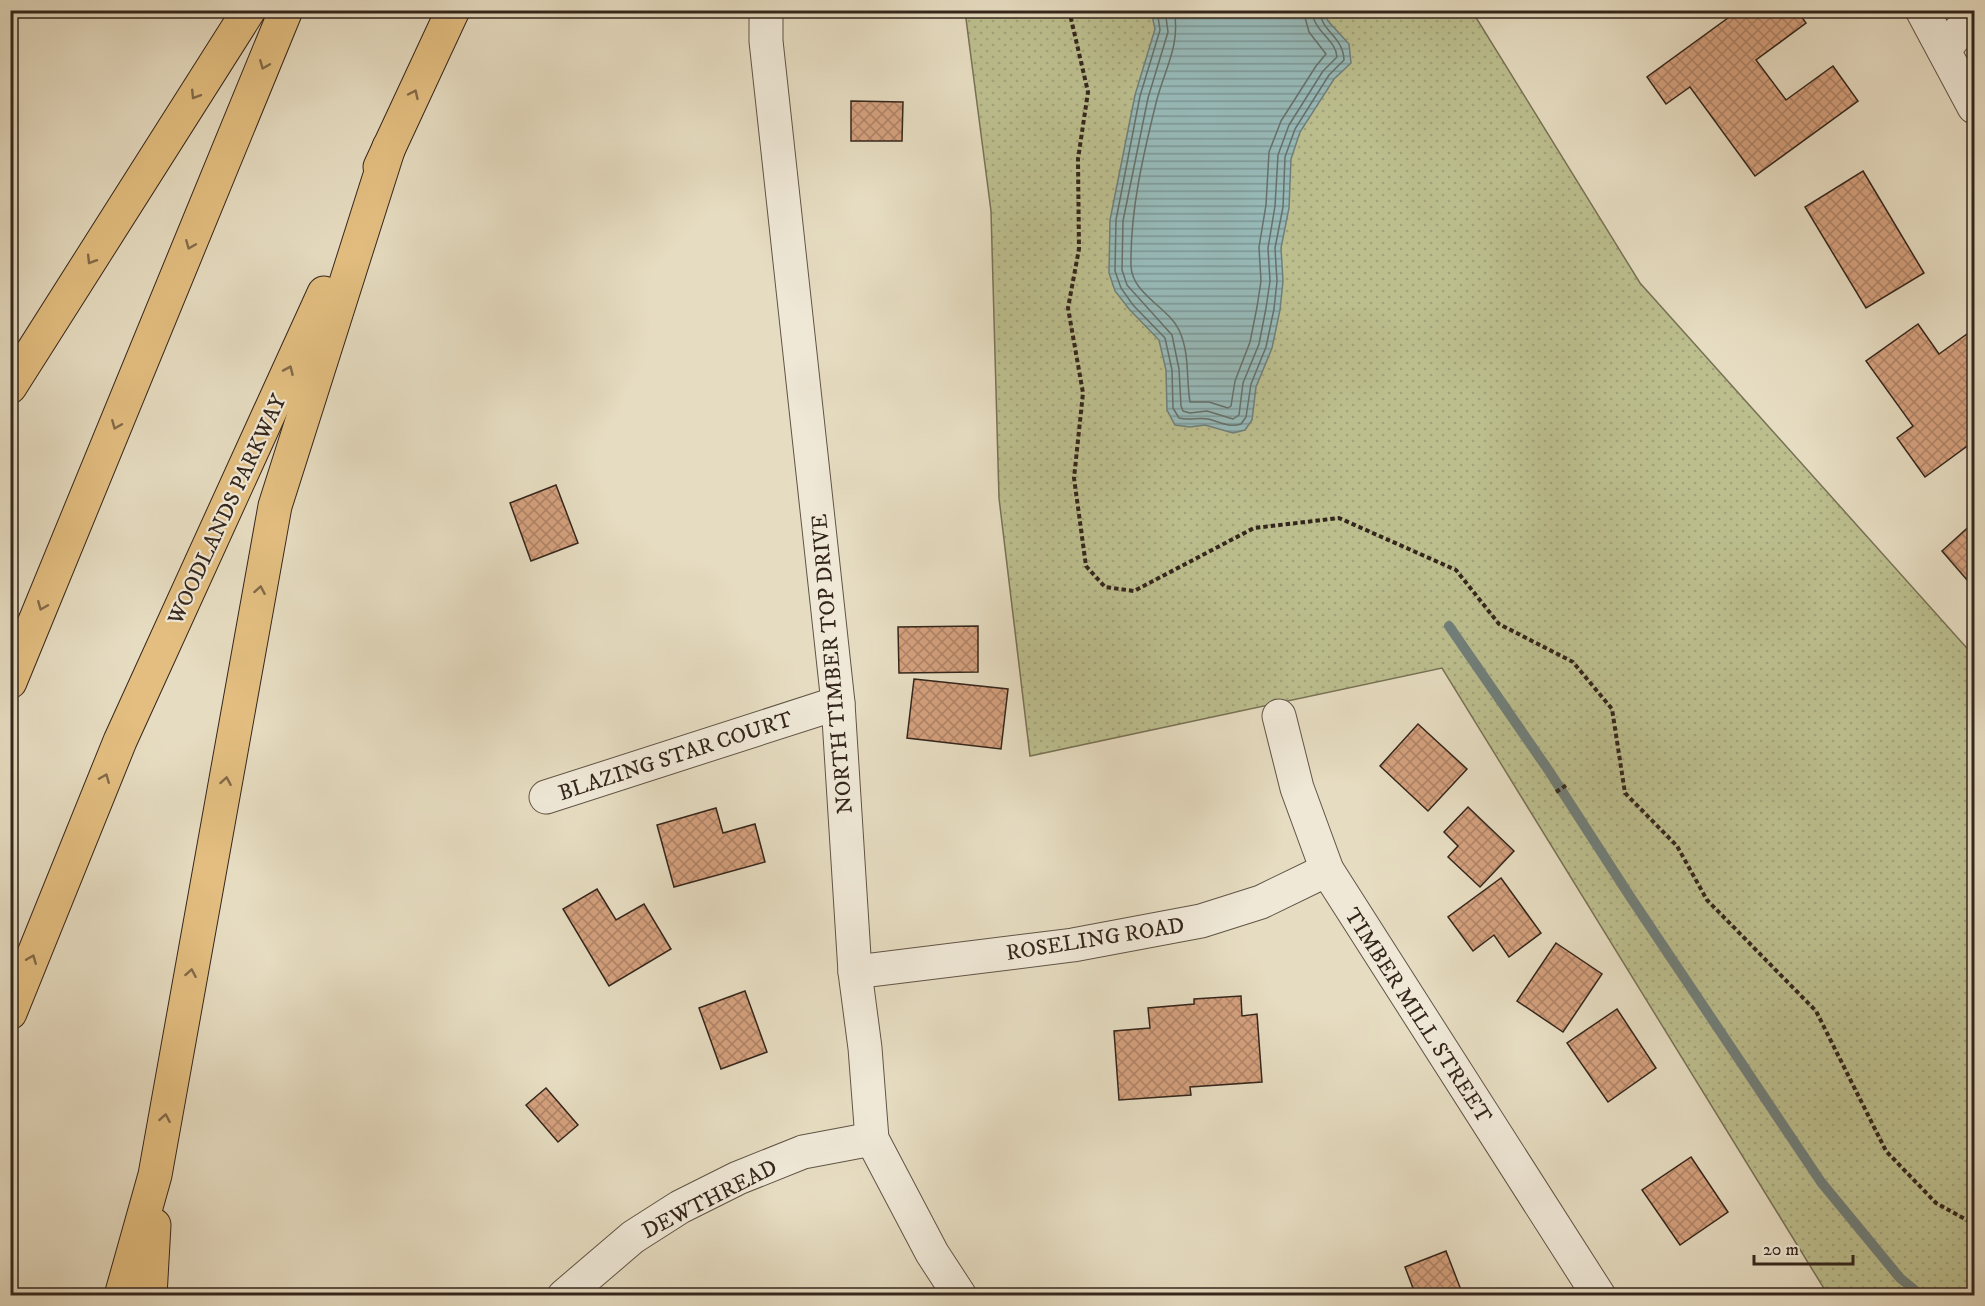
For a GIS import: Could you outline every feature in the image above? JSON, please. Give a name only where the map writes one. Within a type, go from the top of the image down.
[{"type":"main road","points":[[10,387],[249,10]]},
{"type":"main road","points":[[10,682],[286,10]]},
{"type":"main road","name":"WOODLANDS PARKWAY","points":[[10,1013],[120,741],[453,10]]},
{"type":"main road","points":[[121,1296],[155,1175],[275,506],[389,147]]},
{"type":"main road","points":[[150,1296],[155,1175]]},
{"type":"street","name":"NORTH TIMBER TOP DRIVE","points":[[766,10],[768,53],[838,703],[855,972],[865,1048],[872,1139],[932,1253],[960,1296]]},
{"type":"street","points":[[1922,10],[1974,107]]},
{"type":"street","points":[[1944,49],[1974,15]]},
{"type":"street","name":"BLAZING STAR COURT","points":[[546,797],[838,703]]},
{"type":"street","name":"TIMBER MILL STREET","points":[[1279,716],[1297,788],[1327,870],[1599,1296]]},
{"type":"street","name":"ROSELING ROAD","points":[[855,972],[1073,945],[1201,921],[1261,902],[1327,870]]},
{"type":"street","name":"DEWTHREAD","points":[[564,1296],[633,1237],[680,1208],[738,1178],[803,1152],[872,1139]]},
{"type":"path","points":[[1069,10],[1088,92],[1078,159],[1079,249],[1068,308],[1083,393],[1074,478],[1086,566],[1105,587],[1134,591],[1254,528],[1340,518],[1455,570],[1499,624],[1573,662],[1612,709],[1625,793],[1677,846],[1707,900],[1816,1011],[1886,1151],[1936,1203],[1974,1224]]},
{"type":"path","points":[[1556,792],[1568,784]]},
{"type":"green space","points":[[965,11],[1472,11],[1640,283],[1974,656],[1974,1295],[1828,1295],[1442,668],[1030,756],[999,498],[991,211]]},
{"type":"water","points":[[1151,11],[1324,11],[1328,21],[1349,44],[1351,63],[1334,79],[1300,132],[1291,159],[1289,208],[1281,248],[1283,281],[1272,348],[1256,387],[1252,420],[1245,430],[1233,433],[1205,425],[1190,427],[1175,425],[1167,410],[1166,370],[1159,340],[1115,291],[1109,273],[1110,220],[1135,95],[1155,29]]},
{"type":"building","points":[[1739,10],[1797,10],[1806,23],[1756,60],[1786,100],[1833,66],[1858,101],[1755,176],[1690,87],[1666,104],[1647,77]]},
{"type":"building","points":[[851,101],[903,102],[902,141],[851,141]]},
{"type":"building","points":[[1863,171],[1924,273],[1866,308],[1805,207]]},
{"type":"building","points":[[1918,324],[1939,354],[1967,334],[1974,344],[1974,441],[1925,477],[1897,438],[1913,426],[1866,361]]},
{"type":"building","points":[[556,485],[578,543],[531,561],[510,503]]},
{"type":"building","points":[[1974,522],[1974,588],[1942,551]]},
{"type":"building","points":[[978,626],[978,672],[899,673],[898,627]]},
{"type":"building","points":[[914,679],[1008,689],[1001,749],[907,738]]},
{"type":"building","points":[[1418,724],[1467,769],[1428,811],[1380,766]]},
{"type":"building","points":[[1468,807],[1514,851],[1480,887],[1448,857],[1458,846],[1444,832]]},
{"type":"building","points":[[716,808],[723,833],[755,824],[765,862],[674,887],[657,825]]},
{"type":"building","points":[[1501,878],[1541,933],[1509,957],[1494,935],[1473,951],[1448,917]]},
{"type":"building","points":[[597,889],[616,920],[644,904],[671,949],[609,986],[563,909]]},
{"type":"building","points":[[1556,943],[1602,974],[1563,1032],[1517,1001]]},
{"type":"building","points":[[745,991],[767,1052],[721,1069],[699,1008]]},
{"type":"building","points":[[1241,996],[1242,1016],[1257,1014],[1262,1082],[1190,1087],[1191,1095],[1119,1100],[1114,1031],[1150,1028],[1148,1008],[1194,1004],[1194,999]]},
{"type":"building","points":[[1617,1009],[1656,1068],[1608,1102],[1567,1043]]},
{"type":"building","points":[[546,1088],[578,1125],[558,1142],[526,1105]]},
{"type":"building","points":[[1691,1157],[1728,1212],[1680,1245],[1642,1190]]},
{"type":"building","points":[[1446,1251],[1461,1290],[1447,1296],[1416,1296],[1405,1267]]},
{"type":"waterway","points":[[1449,626],[1549,771],[1821,1182],[1900,1278],[1922,1296]]}]
